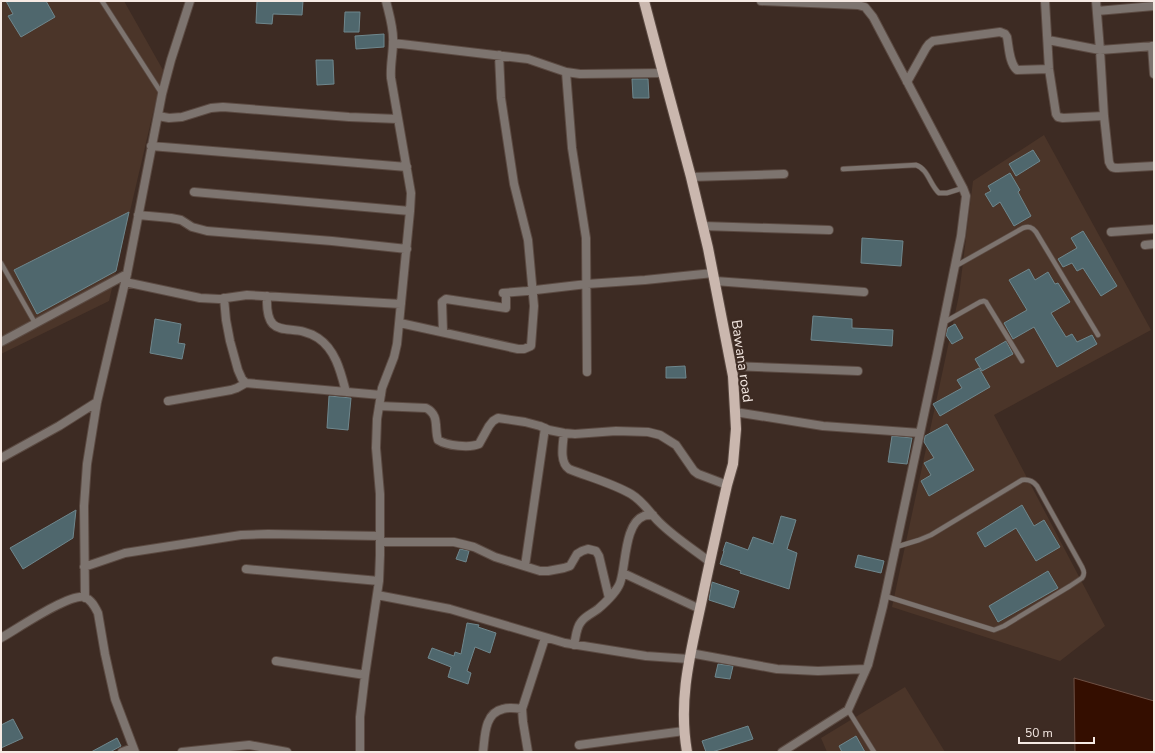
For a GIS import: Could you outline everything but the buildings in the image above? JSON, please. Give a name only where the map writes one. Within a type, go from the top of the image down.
[{"type":"main road","name":"Bawana road","points":[[644,1],[703,226],[733,376],[736,429],[733,464],[689,656],[683,712],[687,752]]},
{"type":"street","points":[[84,598],[84,506],[88,464],[98,402],[126,278],[162,94],[190,1]]},
{"type":"street","points":[[360,752],[360,717],[379,581],[380,494],[376,448],[377,419],[382,388],[394,357],[400,323],[411,193],[390,69],[393,35],[386,1]]},
{"type":"street","points":[[761,1],[858,5],[865,7],[873,17],[966,196],[961,236],[944,323],[896,548],[866,669],[848,710],[782,752]]},
{"type":"street","points":[[1045,1],[1049,69],[1054,109],[1058,117],[1104,116]]},
{"type":"street","points":[[1096,1],[1104,116],[1109,162],[1113,168],[1154,166]]},
{"type":"street","points":[[1097,11],[1154,6]]},
{"type":"street","points":[[907,82],[926,48],[933,41],[1000,32],[1005,34],[1007,38],[1012,63],[1017,70],[1049,69]]},
{"type":"street","points":[[1048,40],[1100,50],[1153,46],[1154,74]]},
{"type":"street","points":[[393,43],[534,60],[566,72],[580,74],[663,73]]},
{"type":"street","points":[[400,323],[518,349],[524,349],[531,346],[534,306],[528,240],[514,184],[501,98],[499,55]]},
{"type":"street","points":[[566,72],[572,148],[586,230],[587,372]]},
{"type":"street","points":[[158,116],[170,118],[182,117],[205,110],[223,107],[349,117],[398,119]]},
{"type":"street","points":[[151,146],[407,167]]},
{"type":"street","points":[[691,177],[784,174]]},
{"type":"street","points":[[194,192],[410,211]]},
{"type":"street","points":[[138,215],[181,220],[192,227],[207,231],[332,241],[407,249]]},
{"type":"street","points":[[703,226],[829,230]]},
{"type":"street","points":[[1111,232],[1154,229]]},
{"type":"street","points":[[1145,245],[1154,244]]},
{"type":"street","points":[[443,332],[442,302],[446,299],[506,308],[504,293],[587,284],[714,277],[864,292]]},
{"type":"street","points":[[1,342],[35,323],[126,278],[200,298],[213,299],[247,295],[401,304]]},
{"type":"street","points":[[267,296],[268,315],[273,325],[281,329],[309,333],[318,338],[331,351],[341,370],[346,392]]},
{"type":"street","points":[[224,298],[226,320],[233,352],[238,370],[242,379],[246,383]]},
{"type":"street","points":[[731,366],[858,371]]},
{"type":"street","points":[[168,401],[231,390],[246,383],[381,395]]},
{"type":"street","points":[[1,458],[98,402]]},
{"type":"street","points":[[379,406],[426,408],[432,411],[438,440],[447,444],[472,446],[479,444],[489,426],[498,418],[525,422],[556,432],[564,433],[586,433],[616,430],[648,432],[660,435],[676,445],[694,471],[727,485]]},
{"type":"street","points":[[735,412],[822,426],[920,433]]},
{"type":"street","points":[[525,566],[545,428]]},
{"type":"street","points":[[564,433],[563,456],[565,467],[616,487],[632,495],[645,505],[664,527],[710,562]]},
{"type":"street","points":[[574,645],[578,628],[582,621],[598,610],[619,585],[624,573],[626,546],[637,521],[643,516],[653,515]]},
{"type":"street","points":[[84,567],[125,553],[241,535],[268,534],[454,542],[474,547],[495,557],[540,571],[548,571],[570,566],[577,554],[588,549],[593,549],[599,556],[609,598]]},
{"type":"street","points":[[246,569],[379,581]]},
{"type":"street","points":[[624,573],[700,609]]},
{"type":"street","points":[[377,595],[450,609],[545,638],[574,645],[646,656],[689,656],[777,669],[818,671],[866,669]]},
{"type":"street","points":[[1,638],[57,605],[79,597],[88,599],[98,613],[115,700],[134,750],[122,752]]},
{"type":"street","points":[[528,752],[522,708],[545,638]]},
{"type":"street","points":[[276,661],[365,675]]},
{"type":"street","points":[[483,752],[486,731],[492,715],[496,711],[505,708],[522,708]]},
{"type":"street","points":[[578,745],[684,731]]},
{"type":"street","points":[[182,752],[249,745],[287,752]]},
{"type":"lane","points":[[102,1],[162,94]]},
{"type":"lane","points":[[842,169],[916,165],[921,166],[939,193],[947,193],[963,188]]},
{"type":"lane","points":[[954,268],[1023,228],[1028,226],[1033,228],[1098,335]]},
{"type":"lane","points":[[1,263],[35,323]]},
{"type":"lane","points":[[944,323],[984,301],[1022,361]]},
{"type":"lane","points":[[885,596],[994,630],[1004,626],[1070,586],[1084,575],[1082,566],[1037,486],[1031,480],[1022,480],[931,535],[896,548]]},
{"type":"lane","points":[[848,710],[874,752]]},
{"type":"shaded area","points":[[1,1],[124,1],[163,70],[109,301],[1,354]]},
{"type":"shaded area","points":[[1044,135],[1151,330],[994,415],[1105,626],[1060,661],[892,607],[959,295],[973,181]]},
{"type":"shaded area","points":[[1074,678],[1154,701],[1154,752],[1075,752]]},
{"type":"shaded area","points":[[905,687],[945,752],[827,752],[821,738]]}]
